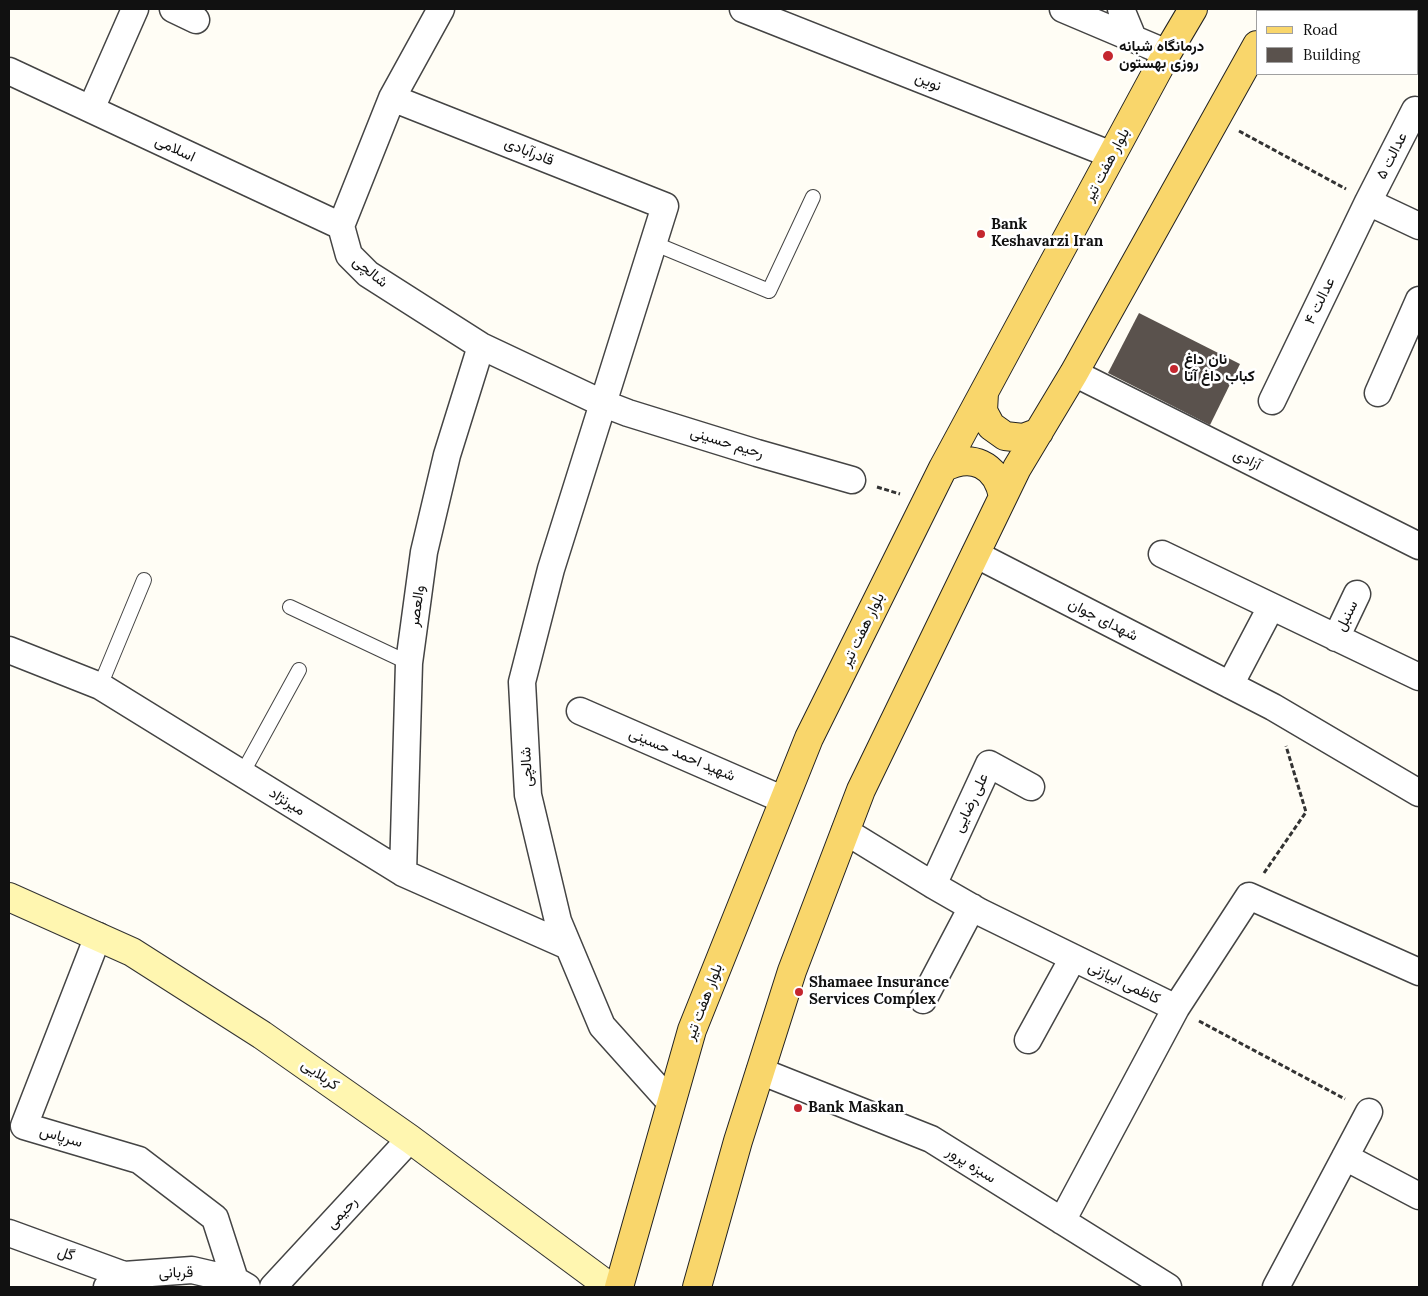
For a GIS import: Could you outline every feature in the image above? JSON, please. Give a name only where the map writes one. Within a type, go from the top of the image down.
[{"type":"main road","name":"بلوار هفت تیر","points":[[619,1287],[692,1030],[810,738],[943,468],[1167,53],[1193,9]]},
{"type":"main road","points":[[696,1287],[738,1140],[792,971],[861,790],[1003,496],[1074,373],[1256,47]]},
{"type":"main road","points":[[984,393],[983,410],[991,426],[1005,436],[1022,438],[1039,432]]},
{"type":"main road","points":[[943,468],[953,462],[964,460],[986,466],[995,474],[1003,496]]},
{"type":"street","points":[[91,110],[135,9]]},
{"type":"street","points":[[173,9],[196,20]]},
{"type":"street","points":[[341,226],[392,98],[442,9]]},
{"type":"street","name":"نوین","points":[[743,9],[1112,155]]},
{"type":"street","points":[[1064,9],[1167,53]]},
{"type":"street","points":[[1121,9],[1133,38]]},
{"type":"street","name":"اسلامی","points":[[9,71],[341,226]]},
{"type":"street","name":"قادرآبادی","points":[[392,98],[665,206]]},
{"type":"street","name":"عدالت ۵","points":[[1368,202],[1415,110]]},
{"type":"street","points":[[1368,202],[1419,226]]},
{"type":"street","name":"عدالت ۴","points":[[1272,401],[1368,202]]},
{"type":"street","name":"شالچی","points":[[665,206],[551,569],[522,682],[528,795],[558,922],[602,1026],[671,1104]]},
{"type":"street","name":"شالچی","points":[[341,226],[349,255],[368,274],[481,346],[602,403]]},
{"type":"street","points":[[1378,393],[1419,300]]},
{"type":"street","name":"والعصر","points":[[403,873],[409,663],[424,552],[447,455],[481,346]]},
{"type":"street","name":"آزادی","points":[[1074,373],[1419,546]]},
{"type":"street","name":"رحیم حسینی","points":[[602,403],[628,413],[757,453],[852,480]]},
{"type":"street","name":"شهدای جوان","points":[[975,554],[1274,707],[1419,793]]},
{"type":"street","points":[[1162,554],[1419,677]]},
{"type":"street","name":"سنبل","points":[[1336,638],[1357,594]]},
{"type":"street","points":[[1230,685],[1271,607]]},
{"type":"street","name":"میرنژاد","points":[[9,650],[100,686],[403,873],[568,946]]},
{"type":"street","name":"شهید احمد حسینی","points":[[580,711],[784,800]]},
{"type":"street","name":"علی رضایی","points":[[933,885],[989,764],[1031,787]]},
{"type":"street","name":"کاظمی ابیازنی","points":[[845,831],[972,907],[1176,1008],[1249,896]]},
{"type":"street","points":[[1249,896],[1419,972]]},
{"type":"street","name":"کربلایی","points":[[9,897],[132,952],[254,1030],[410,1139],[610,1287]]},
{"type":"street","points":[[923,1000],[972,907]]},
{"type":"street","name":"سرپاس","points":[[98,936],[24,1126],[139,1160],[215,1218],[241,1284]]},
{"type":"street","points":[[1028,1040],[1073,958]]},
{"type":"street","points":[[1062,1221],[1176,1008]]},
{"type":"street","name":"سبزه پرور","points":[[760,1071],[930,1139],[1168,1287]]},
{"type":"street","points":[[1276,1287],[1369,1112]]},
{"type":"street","name":"رحیمی","points":[[273,1287],[410,1139]]},
{"type":"street","points":[[1345,1157],[1419,1196]]},
{"type":"street","name":"گل","points":[[9,1233],[116,1281]]},
{"type":"street","name":"قربانی","points":[[116,1281],[192,1270],[241,1284]]},
{"type":"lane","points":[[654,243],[769,291],[813,197]]},
{"type":"lane","points":[[100,686],[144,580]]},
{"type":"lane","points":[[290,607],[409,663]]},
{"type":"lane","points":[[242,774],[299,670]]},
{"type":"path","points":[[1216,118],[1368,202]]},
{"type":"path","points":[[852,480],[927,501]]},
{"type":"path","points":[[1249,896],[1306,812],[1274,707]]},
{"type":"path","points":[[1176,1008],[1369,1112]]},
{"type":"building","name":"نان داغ کباب داغ آتا","points":[[1139,313],[1240,364],[1210,425],[1108,373]]},
{"type":"place","name":"درمانگاه شبانه روزی بهستون","points":[[1108,56]]},
{"type":"place","name":"Bank Keshavarzi Iran","points":[[981,234]]},
{"type":"place","name":"نان داغ کباب داغ آتا","points":[[1174,369]]},
{"type":"place","name":"Shamaee Insurance Services Complex","points":[[799,992]]},
{"type":"place","name":"Bank Maskan","points":[[798,1108]]}]
